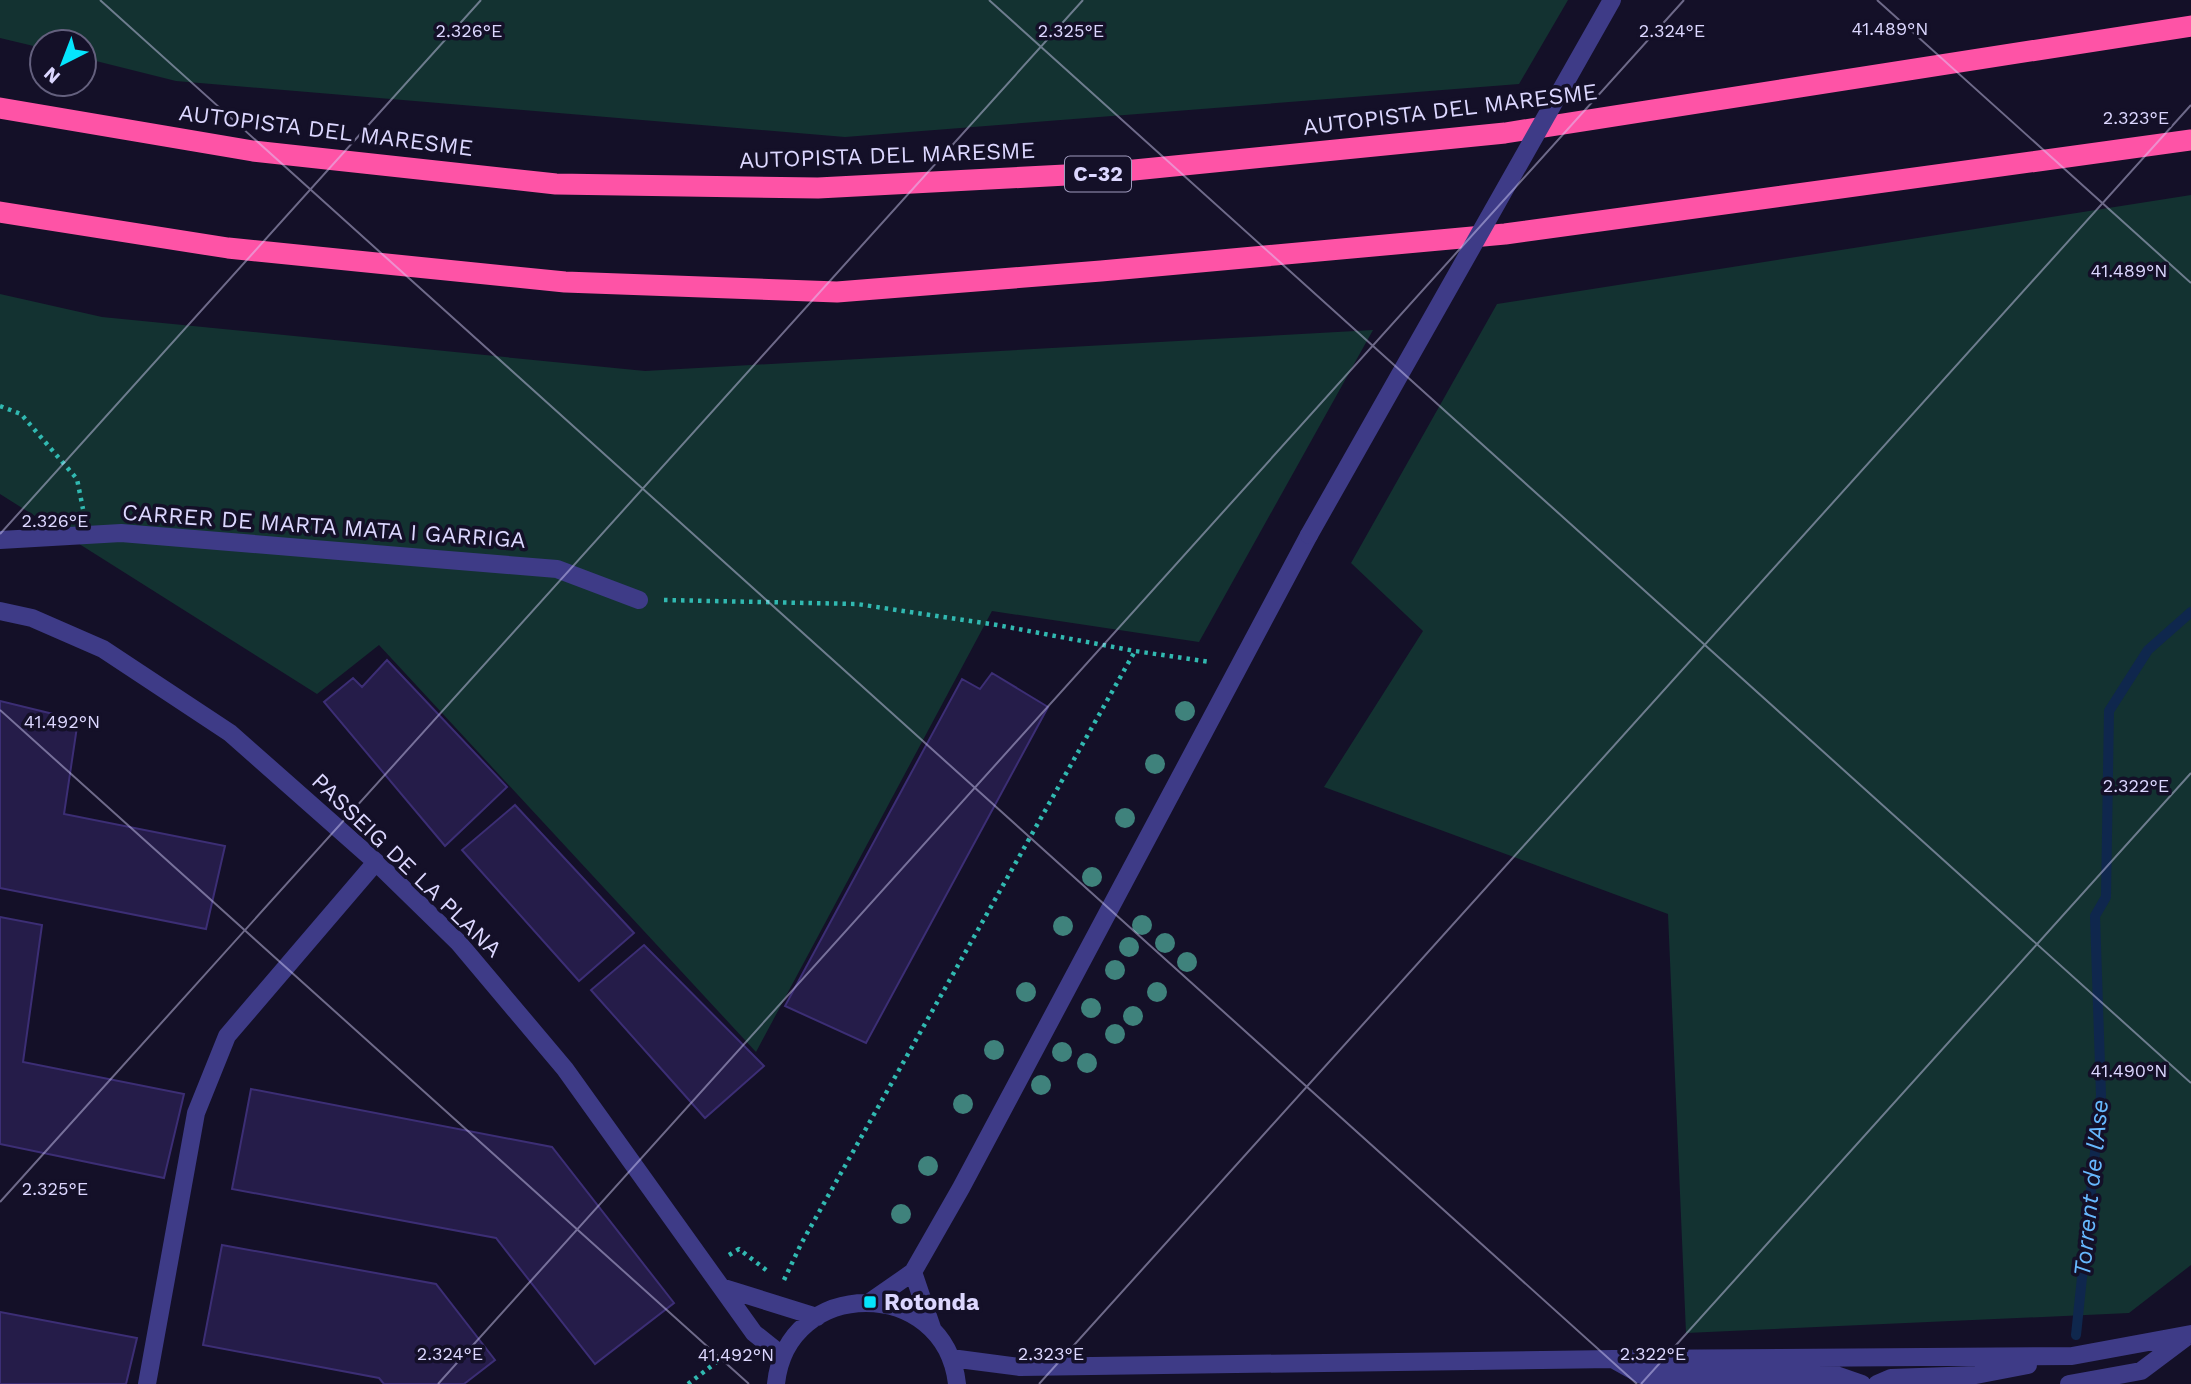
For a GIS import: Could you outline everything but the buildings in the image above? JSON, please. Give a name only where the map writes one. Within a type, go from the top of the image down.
[{"type":"highway","name":"AUTOPISTA DEL MARESME","points":[[0,108],[253,151],[556,184],[818,188],[1104,173],[1504,133],[2191,26]]},
{"type":"highway","points":[[0,212],[228,248],[551,280],[837,292],[1505,234],[2191,140]]},
{"type":"street","points":[[870,1302],[913,1272],[961,1188],[1309,535],[1612,0]]},
{"type":"street","name":"CARRER DE MARTA MATA I GARRIGA","points":[[0,540],[121,533],[557,569],[639,600]]},
{"type":"street","name":"PASSEIG DE LA PLANA","points":[[0,611],[32,618],[103,649],[230,733],[376,862],[458,942],[565,1069],[721,1287]]},
{"type":"street","points":[[147,1384],[196,1113],[227,1037],[376,862]]},
{"type":"street","points":[[913,1272],[933,1331]]},
{"type":"street","points":[[721,1287],[817,1317]]},
{"type":"street","points":[[721,1287],[754,1334],[783,1356]]},
{"type":"street","points":[[776,1384],[783,1356],[803,1328],[833,1308],[870,1302],[888,1304],[904,1310],[933,1331],[944,1343],[951,1358],[957,1384]]},
{"type":"street","points":[[1877,1384],[1891,1378],[1976,1375],[2191,1334]]},
{"type":"street","points":[[2069,1384],[2141,1371],[2191,1334]]},
{"type":"street","points":[[951,1358],[1020,1367],[2072,1356]]},
{"type":"street","points":[[1613,1359],[1641,1375],[1836,1375],[1862,1384]]},
{"type":"path","points":[[0,406],[21,414],[77,479],[88,535]]},
{"type":"path","points":[[639,600],[857,604],[996,625],[1135,652],[1201,660],[1237,670]]},
{"type":"path","points":[[782,1283],[801,1244],[1135,652]]},
{"type":"path","points":[[707,1267],[739,1249],[771,1274]]},
{"type":"path","points":[[688,1384],[754,1334]]},
{"type":"green space","points":[[0,0],[1568,0],[1519,84],[845,137],[176,81],[98,62],[98,28],[28,28],[28,45],[0,38]]},
{"type":"green space","points":[[2191,195],[2191,1265],[2129,1313],[1686,1333],[1668,914],[1324,787],[1423,631],[1351,563],[1497,304]]},
{"type":"green space","points":[[0,294],[102,317],[645,371],[1373,330],[1199,642],[992,611],[756,1052],[379,645],[317,694],[0,494]]},
{"type":"waterway","name":"Torrent de l'Ase","points":[[2076,1335],[2101,1095],[2095,916],[2106,897],[2109,711],[2148,650],[2191,612]]},
{"type":"place","name":"Rotonda","points":[[870,1302]]}]
